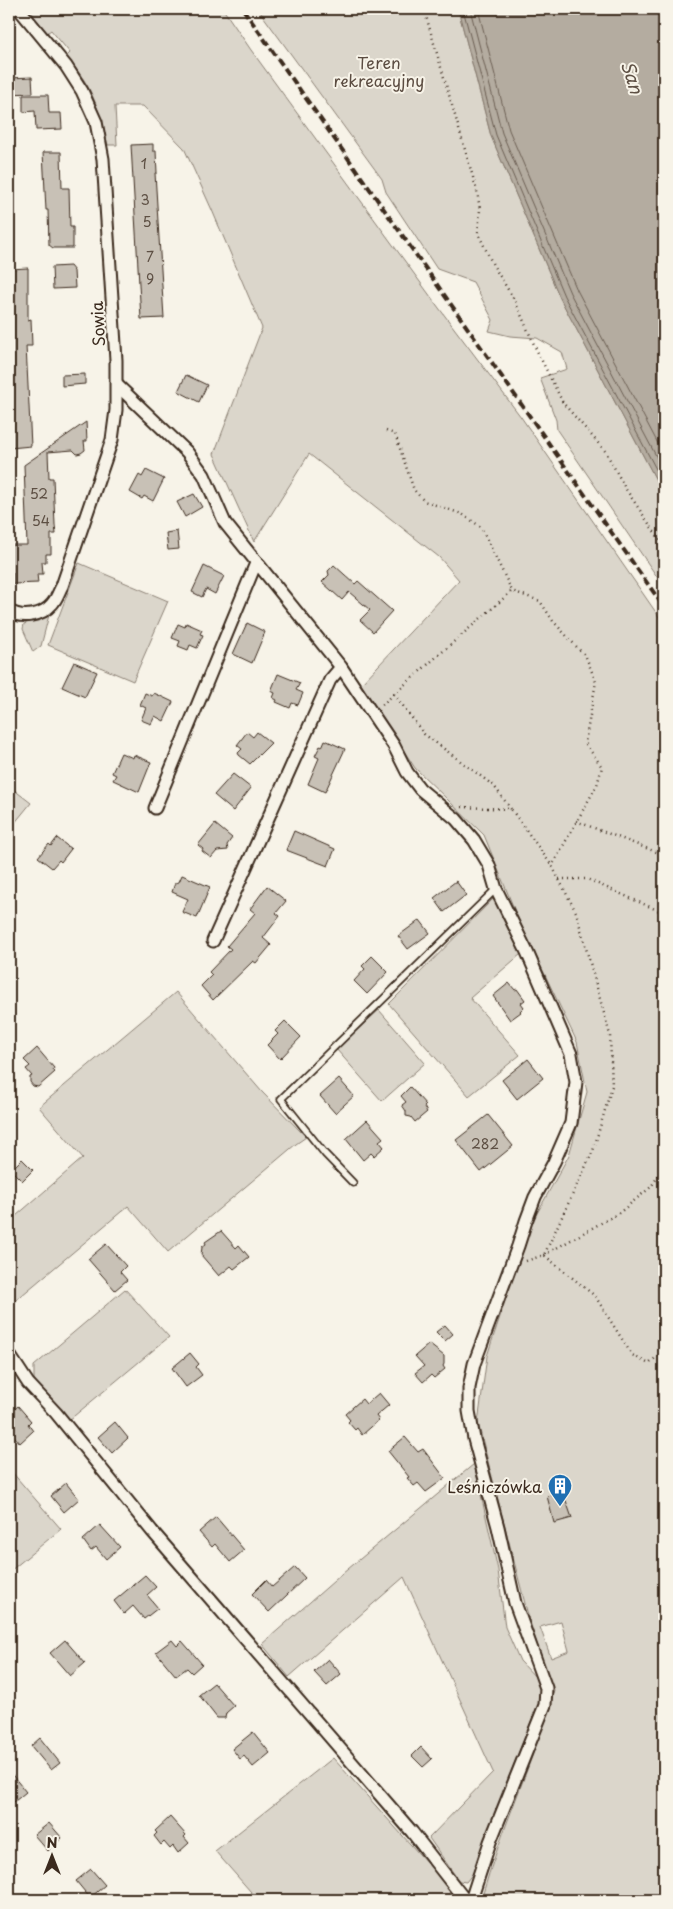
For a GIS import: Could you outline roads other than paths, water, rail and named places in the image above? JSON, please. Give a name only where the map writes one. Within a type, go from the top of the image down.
[{"type":"street","name":"Sowia","points":[[9,611],[25,616],[40,613],[52,604],[62,586],[112,440],[117,385],[103,159],[96,122],[90,107],[66,66],[19,9]]},
{"type":"street","points":[[117,385],[187,452],[204,475],[225,523],[341,667],[394,746],[407,772],[420,789],[456,819],[474,840],[489,865],[496,889],[527,952],[570,1054],[576,1082],[571,1123],[532,1205],[474,1364],[469,1388],[469,1411],[474,1439],[498,1527],[515,1603],[546,1688],[545,1705],[490,1842],[471,1900]]},
{"type":"street","points":[[155,808],[256,563]]},
{"type":"street","points":[[213,941],[330,680],[341,667]]},
{"type":"street","points":[[9,1354],[28,1383],[56,1413],[159,1538],[412,1832],[465,1900]]},
{"type":"lane","points":[[353,1183],[325,1154],[282,1099],[496,889]]},
{"type":"water","name":"San","points":[[458,9],[664,9],[664,495],[560,298],[491,136]]},
{"type":"railway","points":[[243,9],[664,607]]},
{"type":"place","name":"Leśniczówka","points":[[560,1507]]},
{"type":"park label","name":"Teren rekreacyjny","points":[[379,71]]}]
